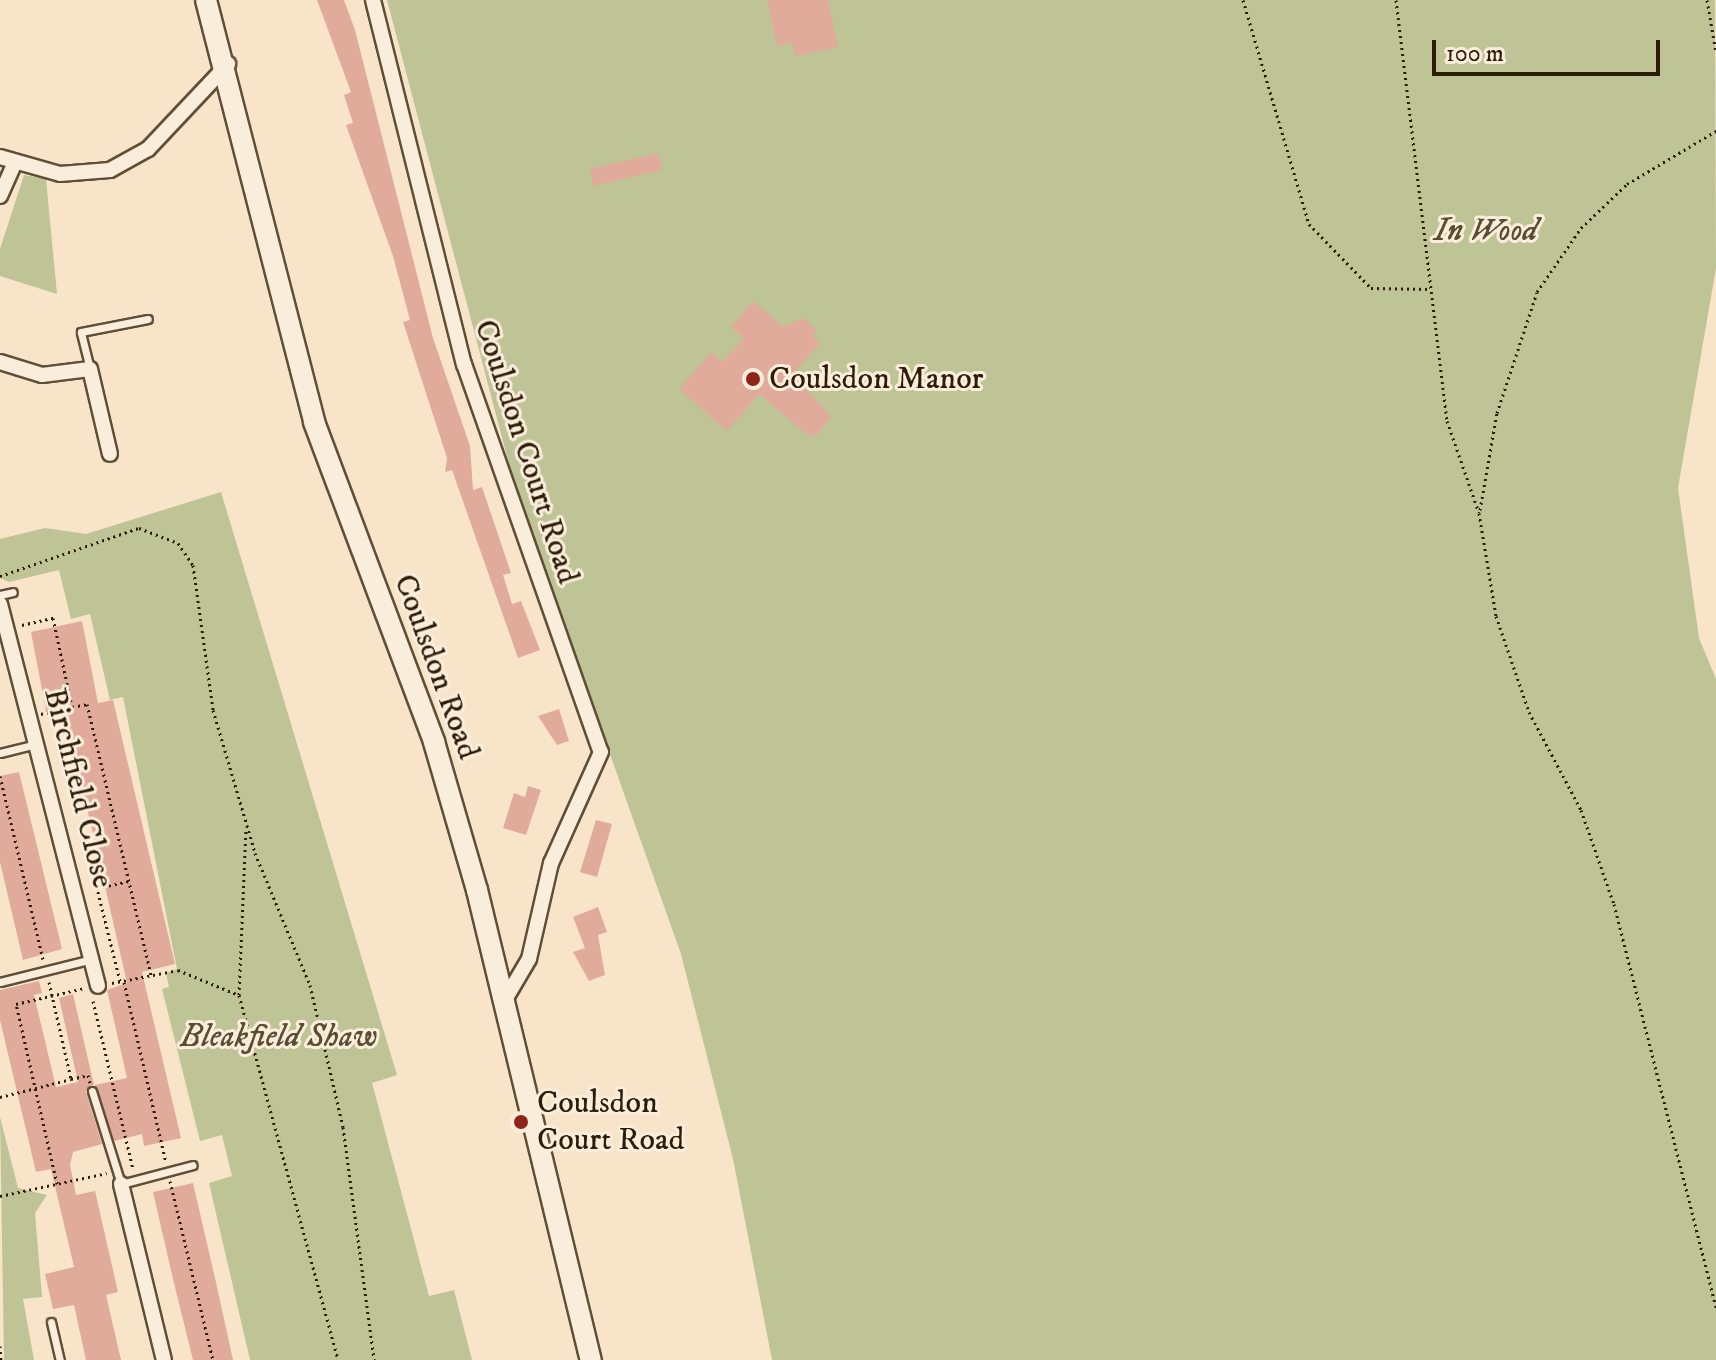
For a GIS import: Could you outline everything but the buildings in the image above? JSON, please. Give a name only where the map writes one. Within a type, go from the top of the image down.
[{"type":"main road","name":"Coulsdon Road","points":[[206,0],[228,64],[314,422],[434,742],[506,998],[591,1360]]},
{"type":"street","name":"Coulsdon Court Road","points":[[373,0],[464,364],[601,752],[551,863],[529,959],[506,998]]},
{"type":"street","points":[[0,157],[14,164],[60,174],[110,170],[148,149],[228,64]]},
{"type":"street","points":[[0,196],[14,164]]},
{"type":"street","points":[[0,362],[42,375],[90,369],[110,454]]},
{"type":"street","name":"Birchfield Close","points":[[0,604],[32,716],[92,959],[94,987]]},
{"type":"street","points":[[124,1179],[164,1360]]},
{"type":"lane","points":[[90,369],[81,332],[148,319]]},
{"type":"lane","points":[[0,595],[13,592]]},
{"type":"lane","points":[[0,753],[38,744]]},
{"type":"lane","points":[[0,982],[92,959]]},
{"type":"lane","points":[[92,1091],[124,1179],[193,1165]]},
{"type":"lane","points":[[51,1322],[60,1360]]},
{"type":"path","points":[[1243,0],[1309,224],[1371,288],[1431,289]]},
{"type":"path","points":[[1396,0],[1447,421],[1479,513],[1496,616],[1525,699],[1581,810],[1614,904],[1716,1308]]},
{"type":"path","points":[[1707,0],[1716,52]]},
{"type":"path","points":[[1479,513],[1497,413],[1537,292],[1581,228],[1627,184],[1716,131]]},
{"type":"path","points":[[0,576],[139,528],[178,543],[193,565],[213,710],[247,825],[314,999],[343,1127],[374,1360]]},
{"type":"path","points":[[14,612],[18,626],[53,618],[72,707]]},
{"type":"path","points":[[32,716],[87,704],[151,975]]},
{"type":"path","points":[[0,776],[71,1079]]},
{"type":"path","points":[[247,825],[239,995],[338,1360]]},
{"type":"path","points":[[120,981],[97,888],[129,881]]},
{"type":"path","points":[[57,1184],[16,1004],[178,970],[239,995]]},
{"type":"path","points":[[0,1196],[57,1184],[124,1179],[94,987]]},
{"type":"path","points":[[0,1097],[88,1075],[92,1091]]},
{"type":"path","points":[[0,1346],[1,1360]]},
{"type":"green space","name":"In Wood","points":[[387,0],[1715,0],[1716,268],[1678,488],[1699,638],[1716,679],[1716,1360],[772,1360],[733,1159],[681,954],[515,487]]},
{"type":"green space","points":[[24,175],[46,179],[57,294],[0,276],[0,249]]},
{"type":"green space","name":"Bleakfield Shaw","points":[[221,492],[397,1075],[372,1083],[429,1296],[454,1290],[472,1360],[250,1360],[209,1183],[232,1176],[222,1135],[200,1141],[162,989],[169,987],[166,973],[177,969],[123,697],[110,700],[90,614],[71,619],[59,570],[9,582],[0,578],[0,539],[45,528],[86,534]]},
{"type":"green space","points":[[0,1117],[18,1188],[47,1195],[35,1213],[42,1297],[23,1299],[34,1360],[4,1360]]},
{"type":"place","name":"Coulsdon Manor","points":[[753,379]]},
{"type":"place","name":"Coulsdon Court Road","points":[[521,1122]]}]
